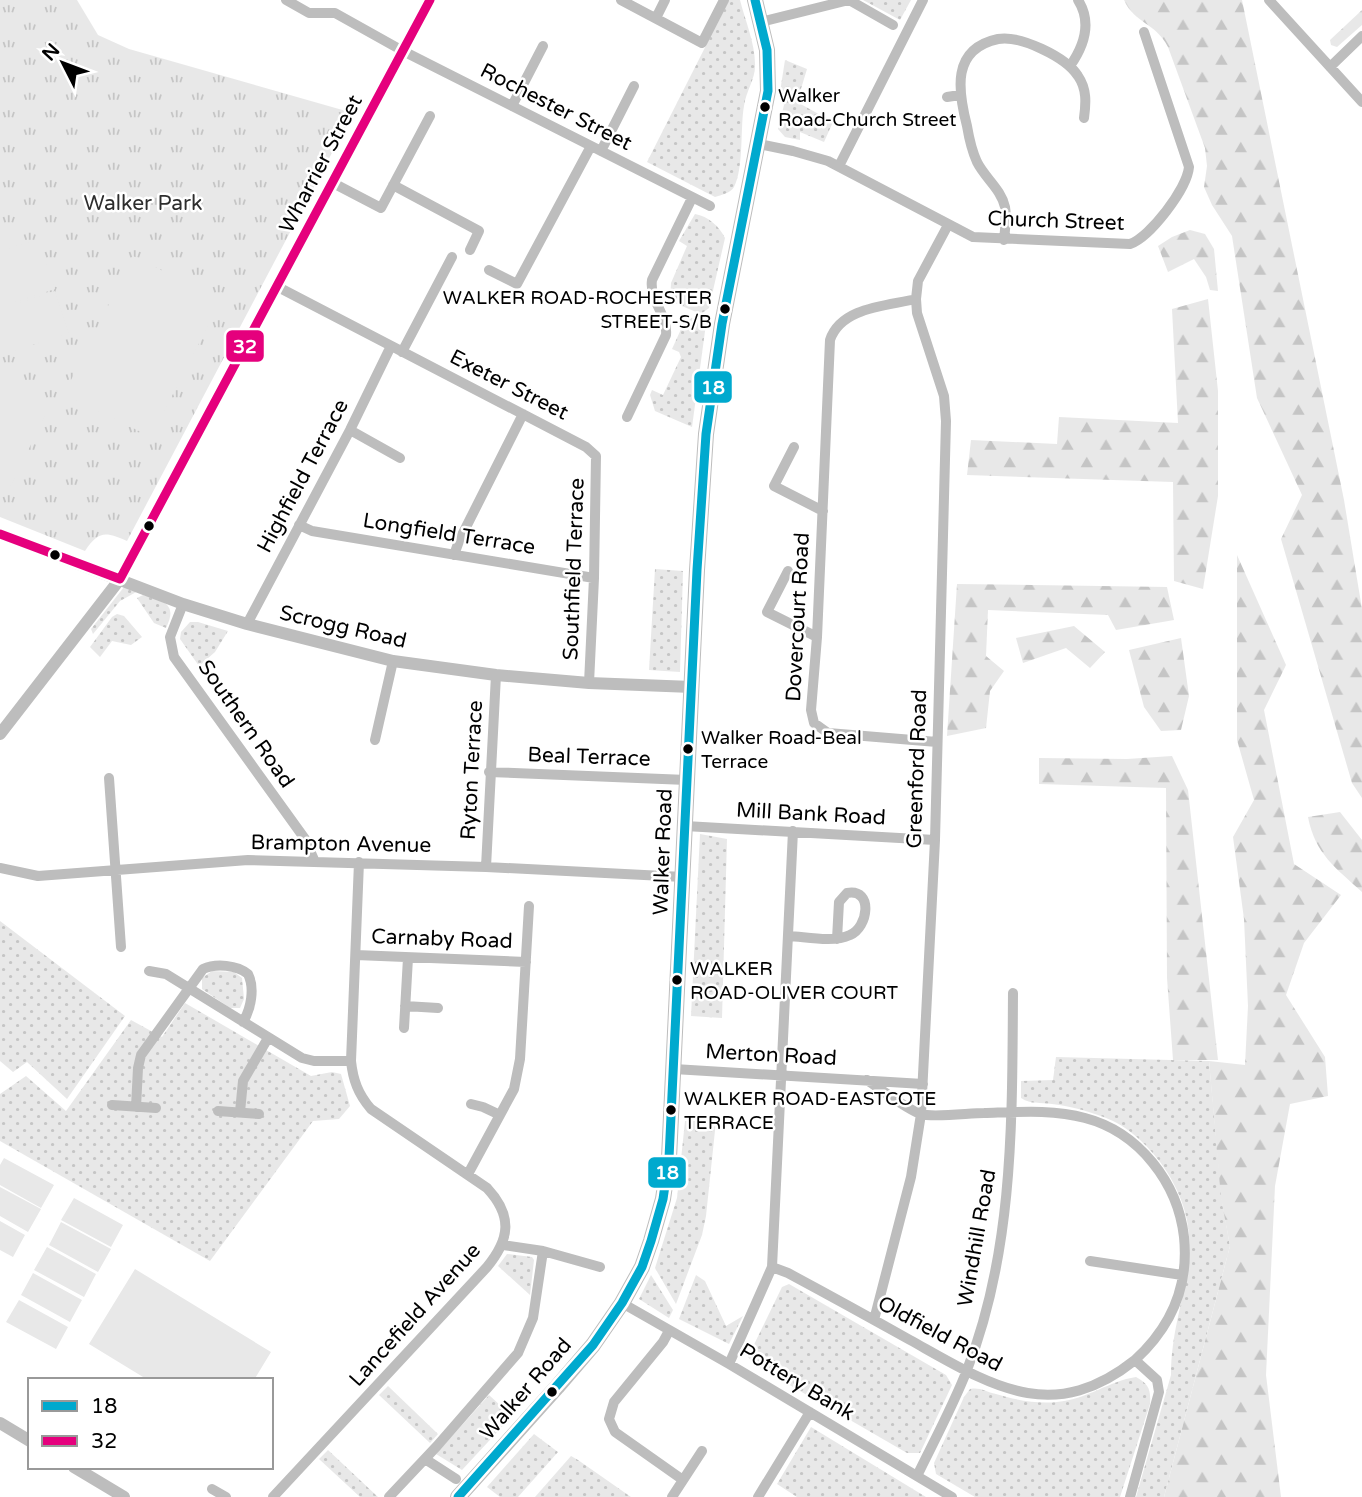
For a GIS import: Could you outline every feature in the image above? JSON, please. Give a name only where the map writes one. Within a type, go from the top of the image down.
[{"type":"main road","name":"Walker Road","points":[[458,1497],[593,1345],[622,1303],[645,1259],[663,1199],[669,1158],[674,1069],[700,505],[710,401],[738,238],[759,145],[769,77],[755,0]]},
{"type":"street","name":"Rochester Street","points":[[286,0],[309,13],[335,13],[403,51],[710,206]]},
{"type":"street","name":"Wharrier Street","points":[[0,734],[120,579],[430,0]]},
{"type":"street","points":[[621,0],[702,43],[724,0]]},
{"type":"street","points":[[656,18],[665,0]]},
{"type":"street","points":[[761,22],[850,0],[893,24]]},
{"type":"street","points":[[839,166],[923,0]]},
{"type":"street","points":[[1070,66],[1080,49],[1086,28],[1083,9],[1078,0]]},
{"type":"street","points":[[1269,0],[1362,102]]},
{"type":"street","name":"Church Street","points":[[759,145],[815,156],[839,166],[974,237],[1130,244],[1147,234],[1182,187],[1189,173],[1188,161],[1144,32]]},
{"type":"street","points":[[1330,67],[1362,36]]},
{"type":"street","points":[[1004,240],[1005,207],[997,188],[974,156],[960,95],[960,74],[964,64],[978,48],[996,39],[1017,39],[1070,66],[1082,84],[1086,103],[1084,118]]},
{"type":"street","points":[[512,106],[542,46]]},
{"type":"street","points":[[601,151],[635,86]]},
{"type":"street","points":[[947,97],[960,95]]},
{"type":"street","points":[[333,183],[381,208],[430,116]]},
{"type":"street","points":[[489,270],[517,284],[590,146]]},
{"type":"street","points":[[393,185],[479,231],[470,250]]},
{"type":"street","points":[[627,417],[666,335],[666,325],[652,290],[652,280],[692,198]]},
{"type":"street","points":[[916,299],[918,281],[948,225]]},
{"type":"street","points":[[402,352],[452,257]]},
{"type":"street","name":"Exeter Street","points":[[278,287],[586,447],[596,456]]},
{"type":"street","name":"Dovercourt Road","points":[[916,299],[852,315],[839,323],[833,331],[829,351],[817,638],[811,710],[818,727],[828,733],[937,742]]},
{"type":"street","name":"Greenford Road","points":[[874,1320],[911,1177],[921,1114],[934,840],[946,421],[944,396],[916,299]]},
{"type":"street","name":"Highfield Terrace","points":[[247,624],[350,430],[391,346]]},
{"type":"street","points":[[454,555],[523,414]]},
{"type":"street","points":[[350,430],[400,458]]},
{"type":"street","name":"Dovercourt Road","points":[[794,447],[774,486],[823,512]]},
{"type":"street","name":"Southfield Terrace","points":[[589,683],[596,456]]},
{"type":"street","name":"Longfield Terrace","points":[[299,525],[312,531],[594,578]]},
{"type":"street","name":"Scrogg Road","points":[[0,534],[183,604],[247,624],[393,661],[496,675],[589,683],[692,687]]},
{"type":"street","points":[[788,570],[767,612],[817,638]]},
{"type":"street","name":"Southern Road","points":[[183,604],[170,638],[174,657],[304,839],[315,862]]},
{"type":"street","points":[[375,740],[393,661]]},
{"type":"street","name":"Ryton Terrace","points":[[486,867],[496,675]]},
{"type":"street","name":"Beal Terrace","points":[[489,772],[687,780]]},
{"type":"street","points":[[109,778],[121,947]]},
{"type":"street","name":"Mill Bank Road","points":[[685,826],[934,840]]},
{"type":"street","points":[[729,1364],[772,1267],[793,831]]},
{"type":"street","name":"Brampton Avenue","points":[[0,868],[38,876],[248,860],[359,862],[683,877]]},
{"type":"street","name":"Lancefield Avenue","points":[[273,1497],[487,1267],[503,1245],[506,1226],[499,1203],[487,1188],[371,1109],[357,1089],[351,1061],[359,862]]},
{"type":"street","points":[[789,936],[837,939],[848,936],[861,927],[865,903],[859,894],[847,893],[839,902],[837,939]]},
{"type":"street","points":[[467,1174],[514,1089],[519,1070],[529,906]]},
{"type":"street","name":"Carnaby Road","points":[[356,955],[526,962]]},
{"type":"street","points":[[404,1028],[408,958]]},
{"type":"street","points":[[136,1107],[141,1055],[187,988],[206,966],[236,967],[245,971],[251,985],[249,1009],[243,1022]]},
{"type":"street","points":[[149,971],[166,974],[308,1060],[351,1061]]},
{"type":"street","name":"Windhill Road","points":[[917,1476],[967,1372],[986,1306],[1001,1237],[1009,1180],[1013,993]]},
{"type":"street","points":[[405,1006],[438,1007]]},
{"type":"street","points":[[240,1112],[243,1081],[268,1038]]},
{"type":"street","name":"Merton Road","points":[[674,1069],[923,1084]]},
{"type":"street","name":"Merton Road","points":[[867,1080],[921,1114]]},
{"type":"street","points":[[471,1104],[500,1115]]},
{"type":"street","points":[[112,1105],[156,1108]]},
{"type":"street","points":[[218,1111],[259,1114]]},
{"type":"street","points":[[921,1114],[1012,1112],[1065,1114],[1086,1118],[1113,1129],[1142,1151],[1166,1181],[1177,1206],[1184,1244],[1182,1275],[1177,1303],[1167,1323],[1135,1360],[1157,1380],[1159,1392],[1130,1497]]},
{"type":"street","points":[[503,1245],[543,1251],[600,1267]]},
{"type":"street","points":[[389,1497],[425,1460],[523,1344],[533,1318],[543,1251]]},
{"type":"street","points":[[1090,1261],[1182,1275]]},
{"type":"street","name":"Oldfield Road","points":[[772,1267],[788,1273],[967,1372],[1008,1390],[1048,1395],[1076,1390],[1114,1375],[1135,1360]]},
{"type":"street","name":"Pottery Bank","points":[[622,1303],[952,1497]]},
{"type":"street","points":[[669,1331],[614,1402],[609,1419],[615,1432],[683,1480]]},
{"type":"street","points":[[758,1497],[810,1412]]},
{"type":"street","points":[[0,1423],[28,1440]]},
{"type":"street","points":[[672,1497],[702,1451]]},
{"type":"street","points":[[425,1460],[456,1479]]},
{"type":"street","points":[[77,1469],[124,1497]]},
{"type":"street","points":[[212,1489],[226,1497]]},
{"type":"green space","name":"Walker Park","points":[[0,0],[77,0],[98,35],[129,49],[353,113],[127,541],[103,535],[95,539],[85,551],[0,517]]},
{"type":"green space","points":[[729,0],[740,0],[755,56],[755,69],[744,106],[737,179],[731,191],[715,197],[647,162]]},
{"type":"green space","points":[[863,0],[911,0],[900,20]]},
{"type":"green space","points":[[1124,0],[1242,0],[1344,500],[1362,609],[1362,798],[1352,783],[1281,539],[1302,495],[1257,398],[1232,236],[1204,187],[1207,166],[1205,148],[1168,47],[1157,32],[1134,14]]},
{"type":"green space","points":[[1362,10],[1362,25],[1337,47],[1331,45],[1330,40]]},
{"type":"green space","points":[[785,60],[807,69],[797,102],[833,122],[824,142],[800,132],[800,140],[785,137],[778,129],[784,105],[780,92]]},
{"type":"green space","points":[[695,214],[713,223],[725,238],[709,308],[701,314],[670,301],[671,283],[687,246],[679,241]]},
{"type":"green space","points":[[1190,230],[1205,234],[1214,249],[1218,291],[1210,290],[1206,277],[1194,259],[1168,272],[1158,246]]},
{"type":"green space","points":[[38,239],[55,289],[0,307],[0,251]]},
{"type":"green space","points":[[133,256],[221,300],[151,437],[64,394]]},
{"type":"green space","points":[[55,291],[69,333],[8,353],[0,327],[0,309]]},
{"type":"green space","points":[[1208,299],[1218,391],[1218,496],[1203,589],[1174,581],[1173,482],[967,475],[971,440],[1057,444],[1059,417],[1178,423],[1172,309]]},
{"type":"green space","points":[[687,316],[706,324],[692,427],[655,411],[650,395],[652,390],[663,395],[681,357],[679,352],[672,349]]},
{"type":"green space","points":[[0,381],[50,406],[7,493],[0,490]]},
{"type":"green space","points":[[1237,555],[1286,665],[1264,710],[1294,864],[1341,895],[1304,943],[1286,995],[1325,1057],[1328,1096],[1290,1104],[1275,1186],[1266,1375],[1281,1497],[1164,1497],[1230,1246],[1221,1198],[1209,1061],[1245,1065],[1248,1006],[1244,919],[1233,837],[1254,800],[1237,740]]},
{"type":"green space","points":[[655,569],[683,571],[680,672],[649,670]]},
{"type":"green space","points":[[957,584],[1167,587],[1174,620],[1116,630],[1108,615],[988,610],[986,656],[1004,671],[990,691],[986,728],[947,736]]},
{"type":"green space","points":[[124,587],[138,591],[120,601],[93,634],[91,629]]},
{"type":"green space","points":[[143,595],[163,602],[170,609],[166,628],[154,623],[137,598]]},
{"type":"green space","points":[[117,614],[124,616],[142,637],[131,645],[112,641],[100,657],[90,647]]},
{"type":"green space","points":[[190,622],[228,631],[215,652],[199,666],[180,639],[181,632]]},
{"type":"green space","points":[[1074,626],[1105,652],[1090,668],[1066,648],[1023,663],[1016,638]]},
{"type":"green space","points":[[1181,638],[1189,696],[1181,730],[1161,731],[1144,707],[1129,650]]},
{"type":"green space","points":[[1172,756],[1188,790],[1218,1060],[1173,1060],[1167,978],[1166,788],[1039,784],[1039,758],[1127,759]]},
{"type":"green space","points":[[1340,812],[1362,840],[1362,892],[1321,851],[1311,830],[1308,817]]},
{"type":"green space","points":[[700,834],[727,839],[722,1018],[691,1016]]},
{"type":"green space","points":[[0,921],[125,1016],[67,1099],[27,1062],[13,1072],[0,1061]]},
{"type":"green space","points":[[212,971],[234,972],[242,978],[244,999],[240,1008],[230,1008],[202,989],[202,978]]},
{"type":"green space","points":[[185,1003],[311,1076],[332,1072],[341,1074],[350,1106],[339,1119],[313,1121],[210,1261],[0,1141],[0,1094],[26,1076],[66,1111],[131,1020],[162,1037]]},
{"type":"green space","points":[[1056,1057],[1209,1061],[1222,1201],[1230,1246],[1164,1497],[1136,1497],[1171,1375],[1177,1321],[1187,1273],[1188,1225],[1181,1200],[1167,1172],[1150,1150],[1129,1131],[1113,1121],[1083,1110],[1021,1098],[1021,1081],[1053,1080]]},
{"type":"green space","points":[[685,1121],[716,1121],[702,1235],[676,1304],[655,1268],[677,1198]]},
{"type":"green space","points":[[4,1158],[54,1185],[41,1208],[0,1185],[0,1165]]},
{"type":"green space","points":[[0,1187],[41,1209],[28,1232],[0,1216]]},
{"type":"green space","points":[[74,1198],[123,1225],[111,1247],[61,1220]]},
{"type":"green space","points":[[0,1221],[25,1235],[13,1257],[0,1250]]},
{"type":"green space","points":[[61,1222],[111,1249],[98,1272],[49,1245]]},
{"type":"green space","points":[[47,1247],[96,1274],[84,1297],[34,1270]]},
{"type":"green space","points":[[507,1254],[532,1257],[534,1260],[530,1295],[498,1266]]},
{"type":"green space","points":[[135,1269],[271,1352],[255,1378],[145,1378],[89,1344]]},
{"type":"green space","points":[[33,1273],[82,1300],[70,1322],[21,1295]]},
{"type":"green space","points":[[651,1275],[673,1310],[669,1318],[639,1299]]},
{"type":"green space","points":[[696,1275],[705,1281],[726,1326],[743,1316],[729,1344],[679,1319]]},
{"type":"green space","points":[[789,1284],[946,1375],[952,1385],[920,1453],[907,1453],[755,1365],[748,1357],[782,1287]]},
{"type":"green space","points":[[19,1300],[68,1327],[56,1349],[6,1322]]},
{"type":"green space","points":[[1136,1377],[1148,1388],[1150,1404],[1120,1497],[975,1497],[936,1474],[934,1463],[970,1389],[1026,1401],[1057,1402]]},
{"type":"green space","points":[[388,1386],[438,1434],[430,1443],[379,1395]]},
{"type":"green space","points":[[489,1395],[512,1416],[462,1470],[436,1454]]},
{"type":"green space","points":[[811,1427],[926,1497],[797,1497],[777,1484]]},
{"type":"green space","points":[[534,1434],[558,1452],[518,1497],[500,1497],[487,1487]]},
{"type":"green space","points":[[328,1450],[378,1497],[360,1497],[319,1459]]},
{"type":"green space","points":[[571,1456],[578,1460],[631,1497],[535,1497]]},
{"type":"transit line","name":"32","points":[[0,534],[120,579],[430,0]]},
{"type":"transit line","name":"18","points":[[458,1497],[593,1345],[622,1303],[642,1267],[663,1199],[669,1158],[706,434],[722,324],[768,91],[767,50],[755,0]]},
{"type":"place","name":"Walker Road-Church Street","points":[[765,107]]},
{"type":"place","name":"WALKER ROAD-ROCHESTER STREET-S/B","points":[[725,309]]},
{"type":"place","name":"Walker Road-Beal Terrace","points":[[688,749]]},
{"type":"place","name":"WALKER ROAD-OLIVER COURT","points":[[677,980]]},
{"type":"place","name":"WALKER ROAD-EASTCOTE TERRACE","points":[[671,1110]]}]
